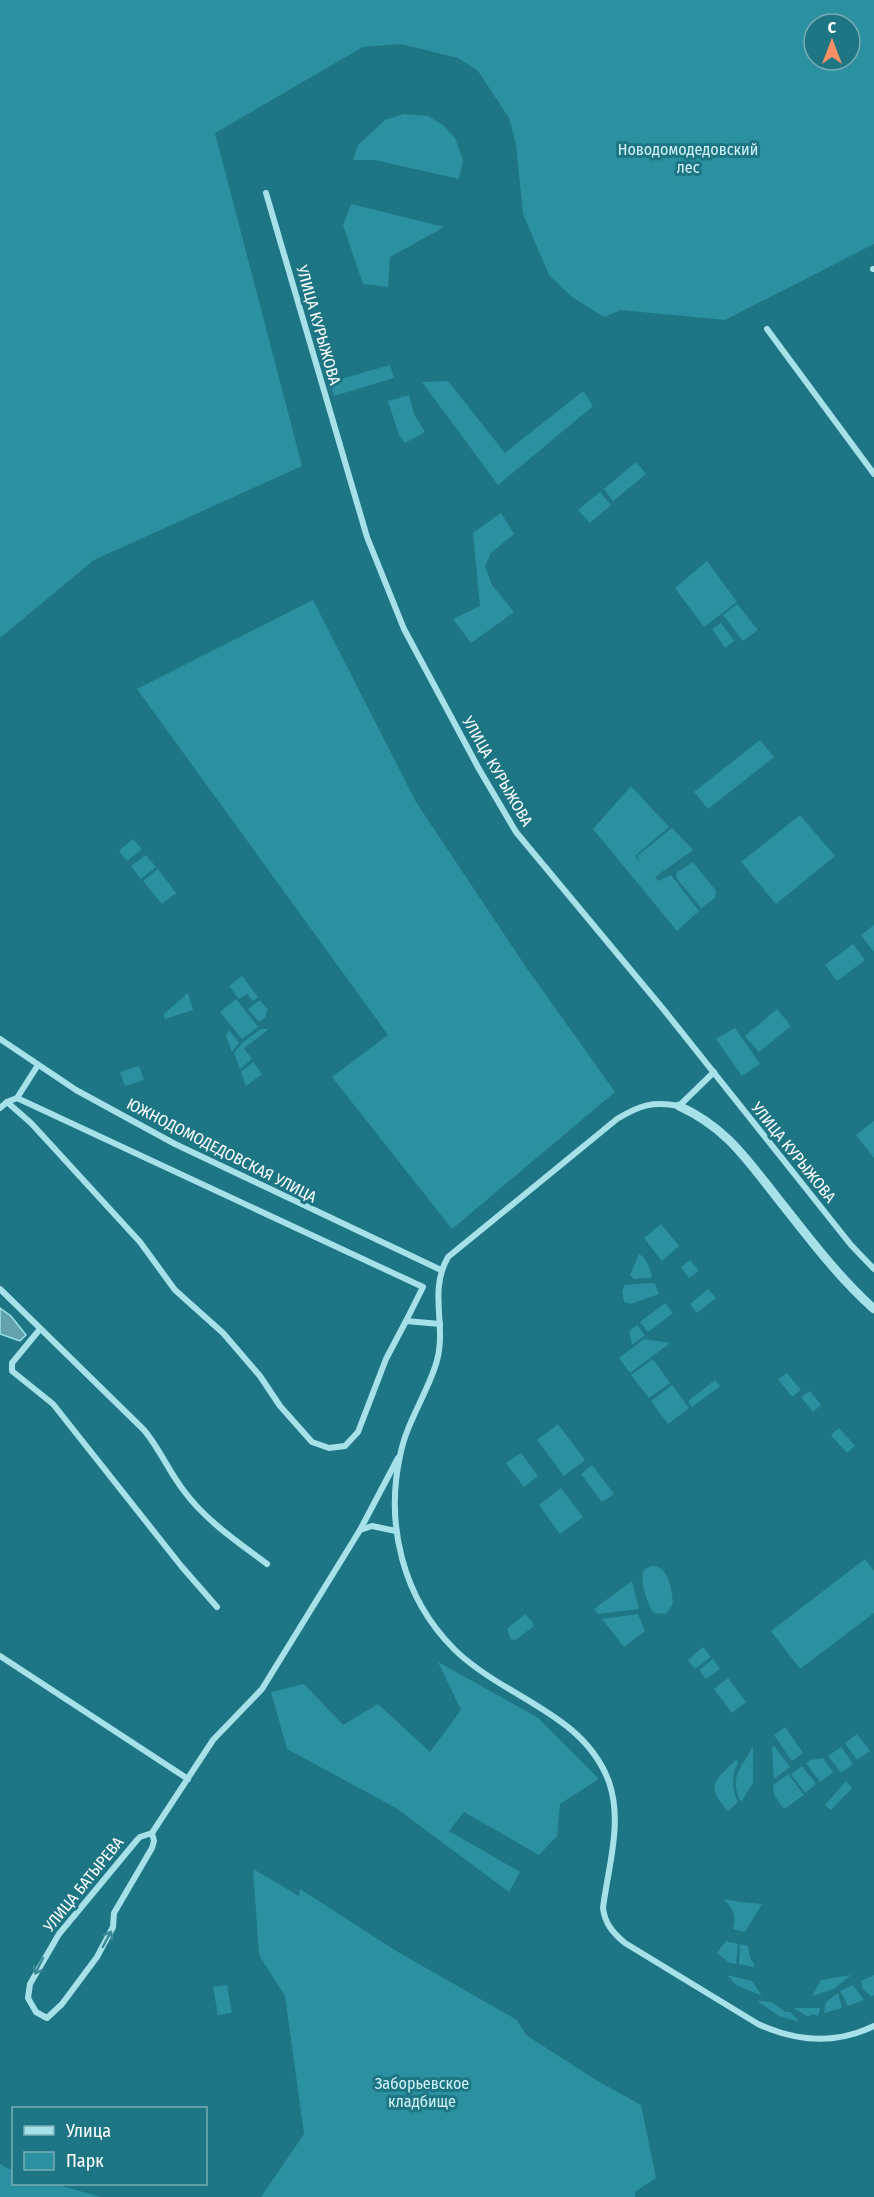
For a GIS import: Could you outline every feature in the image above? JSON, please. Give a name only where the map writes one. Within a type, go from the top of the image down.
[{"type":"street","name":"УЛИЦА КУРЫЖОВА","points":[[266,193],[367,537],[404,629],[479,769],[516,832],[642,982],[851,1245],[874,1269]]},
{"type":"street","points":[[767,329],[874,474]]},
{"type":"street","name":"ЮЖНОДОМОДЕДОВСКАЯ УЛИЦА","points":[[0,1039],[76,1090],[175,1144],[441,1270]]},
{"type":"street","points":[[0,1108],[17,1098],[38,1065]]},
{"type":"street","points":[[679,1106],[714,1072]]},
{"type":"street","points":[[7,1102],[31,1123],[140,1242],[175,1290],[223,1333],[260,1376],[280,1406],[312,1442],[329,1448],[345,1446],[358,1432],[386,1359],[423,1287],[17,1098]]},
{"type":"street","points":[[874,1309],[830,1264],[724,1133],[709,1121],[679,1106],[661,1102],[646,1104],[617,1119],[448,1257],[441,1270],[438,1283],[439,1349],[435,1367],[400,1455],[395,1502],[396,1531],[403,1564],[412,1589],[424,1611],[454,1648],[483,1672],[579,1734],[600,1764],[609,1782],[614,1809],[615,1833],[603,1908],[604,1918],[615,1935],[748,2018],[778,2033],[795,2038],[829,2040],[852,2035],[874,2026]]},
{"type":"street","points":[[0,1289],[144,1430],[158,1446],[183,1491],[197,1506],[222,1531],[267,1564]]},
{"type":"street","points":[[406,1321],[440,1324]]},
{"type":"street","points":[[40,1329],[12,1363],[12,1371],[53,1404],[182,1567],[218,1607]]},
{"type":"street","name":"УЛИЦА БАТЫРЕВА","points":[[152,1833],[154,1841],[152,1848],[114,1913],[113,1927],[97,1958],[62,2004],[46,2018],[36,2012],[28,1998],[30,1984],[44,1958],[69,1920],[137,1840],[152,1833],[213,1740],[262,1689],[360,1530],[400,1455]]},
{"type":"street","points":[[360,1530],[372,1526],[396,1531]]},
{"type":"street","points":[[0,1656],[188,1779]]},
{"type":"green space","name":"Новодомодедовский лес","points":[[0,0],[874,0],[874,244],[725,320],[621,310],[604,317],[572,297],[549,275],[523,214],[516,144],[509,118],[478,71],[458,58],[401,44],[363,47],[215,133],[302,466],[94,560],[0,638]]},
{"type":"green space","points":[[404,114],[428,116],[443,125],[455,138],[463,160],[459,179],[375,160],[353,160],[358,145],[385,120]]},
{"type":"green space","points":[[351,204],[444,227],[390,257],[388,287],[363,284],[343,225]]},
{"type":"green space","points":[[390,365],[394,378],[334,396],[330,382]]},
{"type":"green space","points":[[448,381],[505,453],[583,391],[593,406],[498,485],[422,382]]},
{"type":"green space","points":[[409,395],[414,414],[425,432],[405,443],[399,435],[388,401]]},
{"type":"green space","points":[[636,462],[646,474],[613,501],[604,489]]},
{"type":"green space","points":[[600,492],[611,505],[590,523],[578,510]]},
{"type":"green space","points":[[501,513],[514,534],[491,553],[485,566],[492,585],[514,612],[471,643],[453,619],[480,606],[473,533]]},
{"type":"green space","points":[[707,561],[737,602],[704,627],[675,588]]},
{"type":"green space","points":[[313,600],[416,802],[528,970],[615,1092],[452,1229],[332,1077],[388,1035],[137,689]]},
{"type":"green space","points":[[737,604],[758,630],[743,641],[723,615]]},
{"type":"green space","points":[[721,623],[734,641],[725,648],[712,629]]},
{"type":"green space","points":[[760,740],[774,757],[708,809],[694,792]]},
{"type":"green space","points":[[631,786],[669,827],[635,856],[641,863],[637,856],[672,828],[693,850],[655,877],[658,881],[671,875],[699,911],[677,931],[593,829]]},
{"type":"green space","points":[[800,815],[835,856],[776,904],[741,862]]},
{"type":"green space","points":[[133,839],[142,849],[127,861],[119,851]]},
{"type":"green space","points":[[146,855],[156,867],[141,879],[131,866]]},
{"type":"green space","points":[[693,862],[716,891],[715,898],[701,908],[677,879],[676,873]]},
{"type":"green space","points":[[158,869],[176,893],[162,904],[143,881]]},
{"type":"green space","points":[[874,925],[874,952],[861,935]]},
{"type":"green space","points":[[853,944],[865,960],[837,981],[825,965]]},
{"type":"green space","points":[[242,976],[258,997],[253,1001],[247,994],[239,999],[229,986]]},
{"type":"green space","points":[[188,993],[193,1010],[165,1019],[164,1014]]},
{"type":"green space","points":[[236,999],[258,1027],[242,1039],[220,1012]]},
{"type":"green space","points":[[260,1000],[268,1010],[266,1017],[259,1022],[248,1009]]},
{"type":"green space","points":[[777,1009],[791,1026],[759,1052],[745,1036]]},
{"type":"green space","points":[[735,1028],[760,1064],[742,1076],[716,1039]]},
{"type":"green space","points":[[261,1029],[269,1029],[244,1048],[252,1059],[240,1069],[234,1053],[242,1043]]},
{"type":"green space","points":[[229,1030],[239,1043],[232,1052],[226,1036]]},
{"type":"green space","points":[[253,1062],[262,1074],[246,1086],[241,1072]]},
{"type":"green space","points":[[139,1066],[144,1080],[125,1086],[120,1072]]},
{"type":"green space","points":[[874,1121],[874,1158],[856,1135]]},
{"type":"green space","points":[[661,1224],[679,1246],[662,1261],[644,1238]]},
{"type":"green space","points":[[639,1254],[647,1264],[652,1276],[650,1278],[634,1279],[630,1275]]},
{"type":"green space","points":[[690,1260],[699,1271],[689,1278],[681,1267]]},
{"type":"green space","points":[[655,1284],[659,1294],[631,1304],[624,1302],[622,1291],[625,1285]]},
{"type":"green space","points":[[708,1289],[716,1298],[697,1313],[690,1304]]},
{"type":"green space","points":[[665,1303],[673,1313],[648,1332],[640,1322]]},
{"type":"green space","points":[[637,1325],[645,1335],[632,1345],[629,1331]]},
{"type":"green space","points":[[644,1339],[670,1343],[630,1373],[619,1358]]},
{"type":"green space","points":[[653,1359],[670,1383],[649,1398],[631,1375]]},
{"type":"green space","points":[[787,1373],[801,1390],[792,1397],[778,1379]]},
{"type":"green space","points":[[715,1380],[720,1386],[692,1407],[688,1401]]},
{"type":"green space","points":[[672,1385],[689,1408],[668,1424],[651,1401]]},
{"type":"green space","points":[[810,1391],[821,1405],[813,1412],[801,1397]]},
{"type":"green space","points":[[558,1424],[585,1460],[564,1476],[537,1440]]},
{"type":"green space","points":[[839,1428],[855,1446],[847,1453],[831,1435]]},
{"type":"green space","points":[[521,1453],[538,1476],[524,1487],[506,1463]]},
{"type":"green space","points":[[592,1465],[614,1494],[602,1502],[581,1474]]},
{"type":"green space","points":[[561,1488],[583,1517],[560,1534],[539,1505]]},
{"type":"green space","points":[[865,1559],[874,1571],[874,1613],[800,1669],[771,1631]]},
{"type":"green space","points":[[651,1566],[662,1570],[668,1579],[673,1604],[666,1614],[654,1613],[645,1594],[642,1577],[645,1569]]},
{"type":"green space","points":[[632,1581],[639,1609],[598,1614],[594,1609]]},
{"type":"green space","points":[[525,1614],[533,1623],[533,1627],[515,1640],[511,1639],[507,1629]]},
{"type":"green space","points":[[638,1614],[645,1631],[624,1647],[602,1619]]},
{"type":"green space","points":[[703,1647],[711,1657],[695,1669],[688,1660]]},
{"type":"green space","points":[[713,1659],[720,1669],[706,1679],[699,1670]]},
{"type":"green space","points":[[438,1662],[537,1717],[599,1779],[560,1804],[557,1836],[539,1855],[464,1812],[449,1831],[520,1872],[509,1892],[396,1808],[287,1749],[271,1692],[304,1684],[343,1725],[378,1704],[430,1752],[461,1710]]},
{"type":"green space","points":[[728,1678],[746,1702],[732,1713],[714,1689]]},
{"type":"green space","points":[[785,1727],[803,1753],[792,1761],[774,1735]]},
{"type":"green space","points":[[857,1734],[870,1751],[857,1760],[845,1743]]},
{"type":"green space","points":[[753,1745],[753,1783],[741,1802],[737,1792],[736,1778]]},
{"type":"green space","points":[[774,1746],[790,1767],[774,1779],[772,1748]]},
{"type":"green space","points":[[841,1747],[853,1764],[841,1773],[828,1756]]},
{"type":"green space","points":[[823,1758],[833,1772],[820,1782],[806,1763]]},
{"type":"green space","points":[[736,1760],[738,1763],[733,1782],[738,1802],[728,1811],[716,1795],[715,1784],[722,1773]]},
{"type":"green space","points":[[802,1766],[816,1784],[805,1793],[791,1774]]},
{"type":"green space","points":[[788,1774],[804,1795],[784,1809],[774,1795],[773,1785]]},
{"type":"green space","points":[[846,1781],[852,1788],[831,1810],[825,1805]]},
{"type":"green space","name":"Заборьевское кладбище","points":[[253,1869],[299,1896],[300,1889],[398,1952],[517,2020],[526,2035],[596,2080],[641,2105],[656,2178],[635,2192],[635,2197],[261,2197],[304,2134],[285,1996],[259,1955]]},
{"type":"green space","points":[[725,1899],[762,1904],[745,1932],[733,1929],[735,1921],[733,1913]]},
{"type":"green space","points":[[726,1941],[738,1944],[736,1964],[728,1962],[717,1953]]},
{"type":"green space","points":[[740,1944],[748,1946],[754,1967],[739,1964]]},
{"type":"green space","points":[[727,1975],[752,1981],[762,1996],[736,1985]]},
{"type":"green space","points":[[851,1975],[834,1989],[812,1996],[821,1980]]},
{"type":"green space","points":[[874,1975],[874,1995],[872,1997],[863,1989],[861,1981]]},
{"type":"green space","points":[[227,1985],[232,2013],[218,2015],[213,1987]]},
{"type":"green space","points":[[853,1985],[864,2000],[848,2006],[840,1991]]},
{"type":"green space","points":[[838,1993],[842,2008],[824,2013],[826,2002]]},
{"type":"green space","points":[[757,2001],[772,2002],[785,2012],[790,2012],[800,2022],[779,2016]]},
{"type":"green space","points":[[794,2008],[820,2008],[818,2016],[813,2014],[808,2017]]},
{"type":"green space","points":[[0,2164],[12,2170],[12,2185],[59,2185],[101,2197],[0,2197]]},
{"type":"shaded area","points":[[0,1308],[11,1316],[26,1335],[20,1341],[0,1334]]}]
